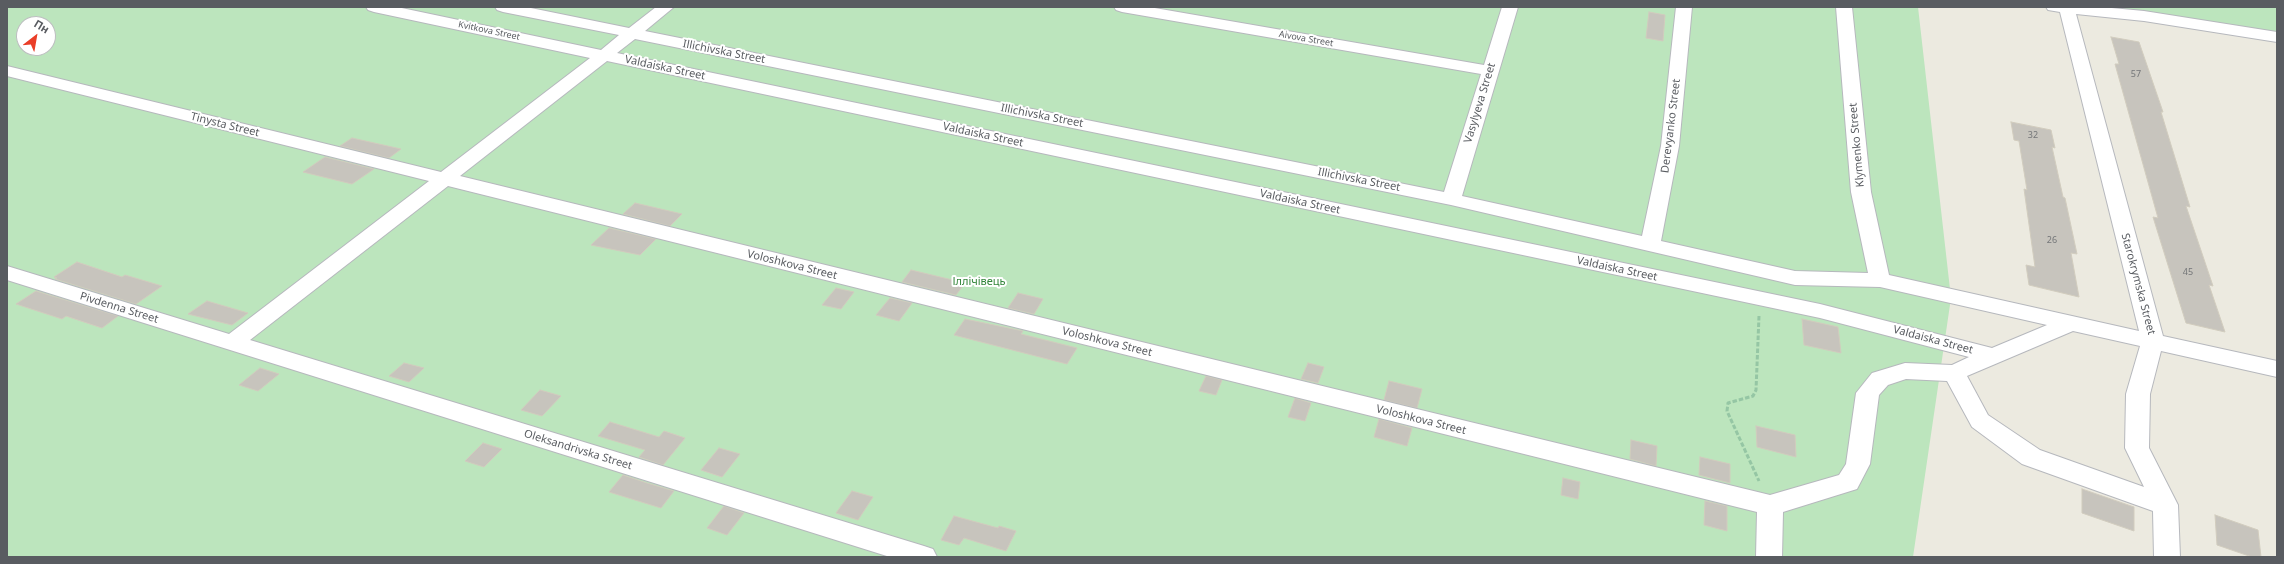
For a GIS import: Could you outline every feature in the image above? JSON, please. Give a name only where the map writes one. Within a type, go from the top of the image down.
[{"type":"street","name":"Kvitkova Street","points":[[374,7],[603,55]]},
{"type":"street","name":"Illichivska Street","points":[[503,7],[1451,199],[1795,278],[1880,280],[2277,369]]},
{"type":"street","points":[[232,343],[666,7]]},
{"type":"street","name":"Aivova Street","points":[[1122,7],[1490,71]]},
{"type":"street","name":"Vasylyeva Street","points":[[1451,199],[1510,7]]},
{"type":"street","name":"Derevyanko Street","points":[[1650,245],[1670,146],[1684,7]]},
{"type":"street","name":"Klymenko Street","points":[[1844,7],[1861,192],[1880,280]]},
{"type":"street","points":[[2060,8],[2142,12],[2277,37]]},
{"type":"street","name":"Starokrymska Street","points":[[2060,8],[2153,341],[2138,394],[2137,448],[2165,505],[2167,557]]},
{"type":"street","name":"Valdaiska Street","points":[[603,55],[1820,311],[1994,356]]},
{"type":"street","name":"Tinysta Street","points":[[7,71],[444,179]]},
{"type":"street","name":"Voloshkova Street","points":[[444,179],[1770,505]]},
{"type":"street","name":"Pivdenna Street","points":[[7,273],[232,343]]},
{"type":"street","points":[[1769,557],[1770,505],[1810,495],[1848,482],[1858,464],[1868,393],[1880,379],[1905,371],[1954,373],[2071,323]]},
{"type":"street","name":"Oleksandrivska Street","points":[[232,343],[924,557]]},
{"type":"street","points":[[1954,373],[1980,421],[2031,457],[2165,505]]},
{"type":"path","points":[[1759,299],[1756,390],[1753,396],[1728,402],[1727,411],[1770,505]]},
{"type":"green space","name":"Іллічівець","points":[[7,7],[1918,7],[1951,298],[1913,557],[7,557]]},
{"type":"green space","points":[[2054,7],[2277,7],[2277,37]]},
{"type":"building","points":[[1649,12],[1665,15],[1663,41],[1646,38]]},
{"type":"building","points":[[2111,37],[2139,42],[2163,112],[2161,112],[2190,207],[2186,206],[2213,286],[2209,285],[2225,332],[2186,323],[2153,217],[2158,218],[2115,64],[2119,64]]},
{"type":"building","points":[[2011,122],[2051,130],[2055,148],[2052,147],[2077,254],[2071,253],[2079,297],[2029,285],[2026,265],[2035,267],[2024,189],[2027,190],[2019,141],[2014,140]]},
{"type":"building","points":[[352,138],[401,149],[389,158],[340,146]]},
{"type":"building","points":[[325,157],[374,169],[352,184],[303,172]]},
{"type":"building","points":[[635,203],[682,214],[670,226],[623,214]]},
{"type":"building","points":[[609,228],[656,239],[640,255],[591,245]]},
{"type":"building","points":[[77,262],[122,277],[125,275],[162,286],[136,304],[55,279],[57,278],[54,277]]},
{"type":"building","points":[[911,270],[965,283],[956,295],[902,282]]},
{"type":"building","points":[[836,288],[854,292],[841,309],[822,305]]},
{"type":"building","points":[[36,291],[118,316],[102,328],[66,316],[62,319],[16,304]]},
{"type":"building","points":[[1018,293],[1043,299],[1034,314],[1008,308]]},
{"type":"building","points":[[890,298],[912,303],[899,321],[876,315]]},
{"type":"building","points":[[207,301],[248,313],[232,325],[188,314]]},
{"type":"building","points":[[965,319],[1023,331],[1021,334],[1077,348],[1067,364],[954,335]]},
{"type":"building","points":[[1802,319],[1838,327],[1841,353],[1804,345]]},
{"type":"building","points":[[404,363],[424,368],[409,382],[389,376]]},
{"type":"building","points":[[1308,363],[1324,367],[1318,383],[1301,379]]},
{"type":"building","points":[[260,368],[279,374],[258,391],[239,385]]},
{"type":"building","points":[[1206,376],[1222,380],[1216,395],[1199,391]]},
{"type":"building","points":[[1389,381],[1422,389],[1417,408],[1384,400]]},
{"type":"building","points":[[540,390],[561,396],[542,416],[521,410]]},
{"type":"building","points":[[1295,398],[1311,403],[1305,421],[1288,417]]},
{"type":"building","points":[[1379,419],[1412,428],[1407,446],[1374,437]]},
{"type":"building","points":[[610,422],[659,437],[664,431],[685,438],[663,465],[639,457],[645,450],[598,436]]},
{"type":"building","points":[[1756,426],[1795,435],[1796,457],[1757,447]]},
{"type":"building","points":[[1631,440],[1657,446],[1656,466],[1630,459]]},
{"type":"building","points":[[483,443],[502,449],[484,467],[465,461]]},
{"type":"building","points":[[719,448],[740,454],[722,477],[701,470]]},
{"type":"building","points":[[1700,457],[1730,464],[1730,483],[1699,475]]},
{"type":"building","points":[[623,475],[674,491],[661,508],[609,492]]},
{"type":"building","points":[[1563,478],[1580,482],[1578,499],[1561,495]]},
{"type":"building","points":[[2082,489],[2134,507],[2134,531],[2082,513]]},
{"type":"building","points":[[852,491],[873,497],[858,520],[836,513]]},
{"type":"building","points":[[1705,501],[1727,506],[1727,531],[1704,525]]},
{"type":"building","points":[[724,506],[744,513],[727,535],[707,528]]},
{"type":"building","points":[[2215,515],[2258,530],[2261,557],[2252,557],[2217,545]]},
{"type":"building","points":[[954,516],[998,528],[999,526],[1016,531],[1006,551],[964,538],[959,545],[941,540]]}]
